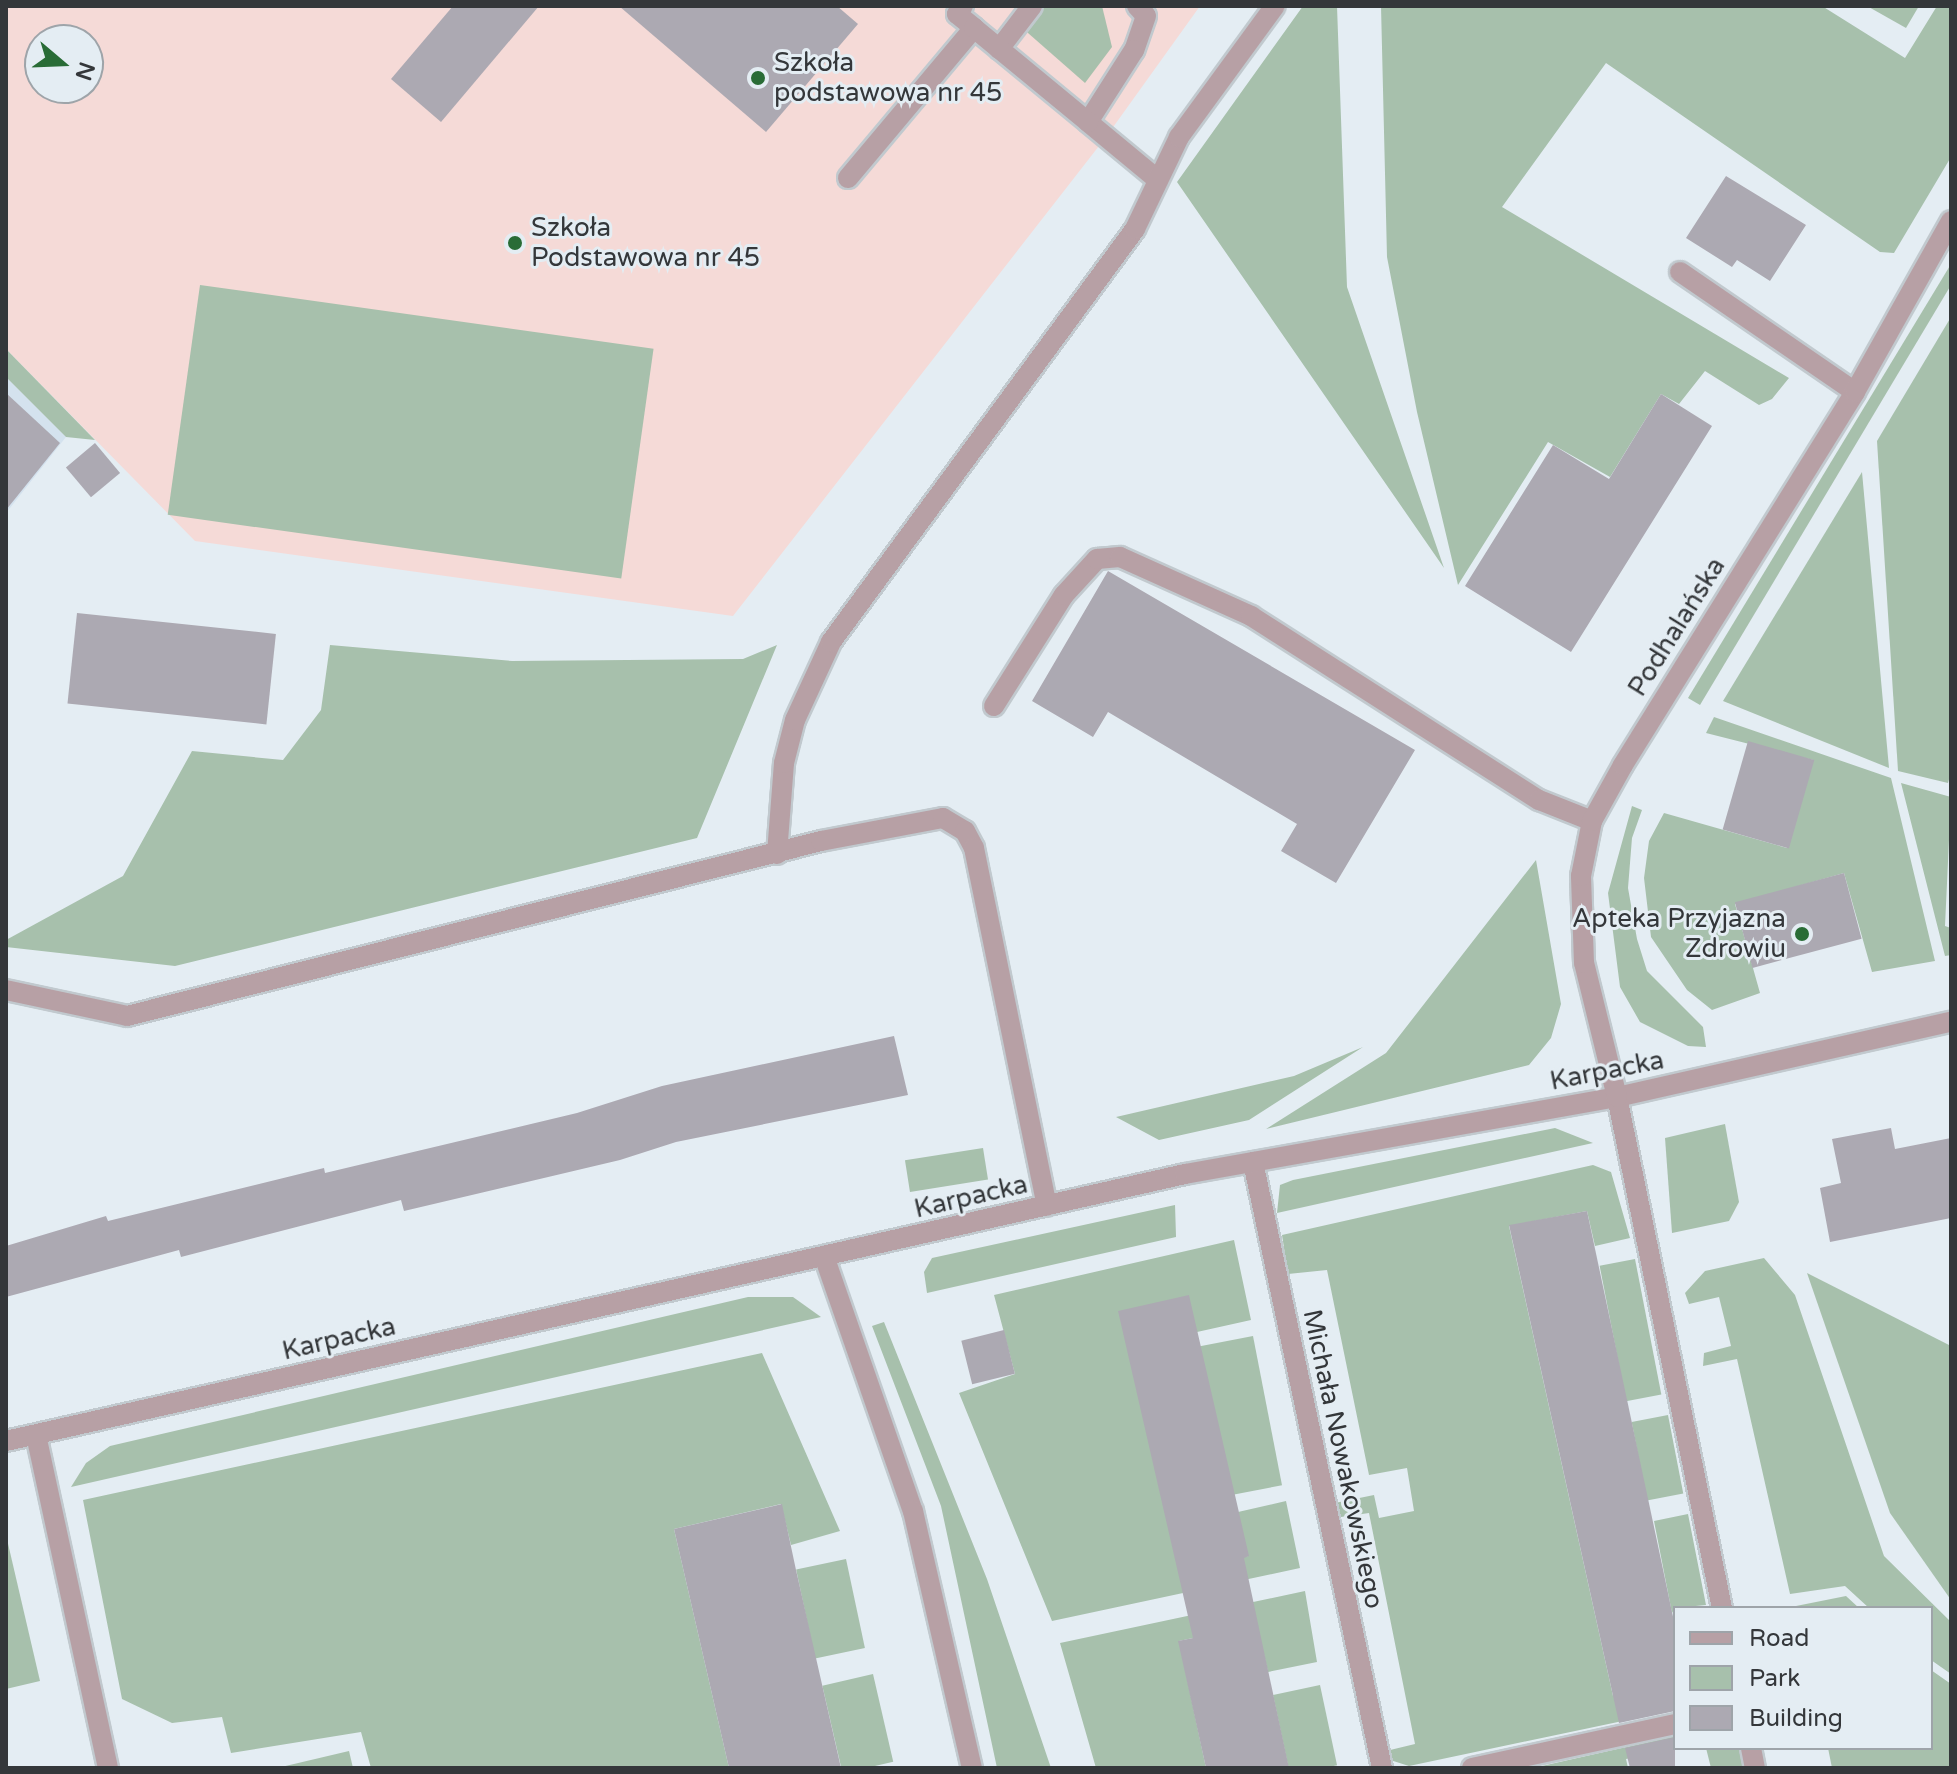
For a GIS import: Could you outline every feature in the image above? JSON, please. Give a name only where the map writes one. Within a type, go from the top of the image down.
[{"type":"street","points":[[963,6],[957,14],[1157,179]]},
{"type":"street","points":[[999,49],[1032,6]]},
{"type":"street","points":[[777,854],[779,794],[788,749],[810,684],[831,642],[1135,229],[1179,137],[1275,6]]},
{"type":"street","points":[[1088,122],[1120,78],[1146,9]]},
{"type":"street","points":[[848,178],[974,28]]},
{"type":"street","name":"Podhalańska","points":[[1617,1097],[1584,963],[1581,876],[1592,821],[1855,392],[1951,221]]},
{"type":"street","points":[[1680,272],[1855,392]]},
{"type":"street","points":[[994,706],[1064,595],[1097,559],[1120,557],[1251,616],[1539,800],[1592,821]]},
{"type":"street","points":[[6,990],[127,1016],[206,992],[919,819],[943,818],[965,831],[982,881],[1047,1206]]},
{"type":"street","name":"Karpacka","points":[[6,1441],[1047,1206],[1253,1162],[1617,1097],[1951,1022]]},
{"type":"street","points":[[1617,1097],[1722,1606]]},
{"type":"street","name":"Michała Nowakowskiego","points":[[1253,1162],[1382,1768]]},
{"type":"street","points":[[824,1256],[913,1511],[972,1768]]},
{"type":"street","points":[[36,1435],[108,1768]]},
{"type":"street","points":[[1472,1768],[1673,1724]]},
{"type":"shaded area","name":"Szkoła Podstawowa nr 45","points":[[6,6],[1200,6],[1106,137],[733,616],[195,541],[6,349]]},
{"type":"shaded area","points":[[6,377],[66,437],[6,513]]},
{"type":"green space","points":[[1037,6],[1102,6],[1112,47],[1085,83],[1020,26]]},
{"type":"green space","points":[[1303,6],[1337,6],[1347,287],[1444,568],[1177,182]]},
{"type":"green space","points":[[1381,6],[1822,6],[1905,58],[1937,6],[1951,6],[1951,157],[1894,253],[1880,252],[1606,63],[1502,207],[1789,378],[1772,399],[1759,405],[1705,371],[1679,404],[1661,394],[1610,477],[1548,442],[1458,585],[1417,412],[1387,257]]},
{"type":"green space","points":[[1867,6],[1919,6],[1906,28]]},
{"type":"green space","points":[[1951,264],[1951,285],[1700,705],[1688,698]]},
{"type":"green space","points":[[200,285],[654,349],[621,578],[168,515]]},
{"type":"green space","points":[[1951,317],[1951,772],[1948,783],[1898,771],[1877,441]]},
{"type":"green space","points":[[6,349],[95,440],[66,437],[6,377]]},
{"type":"green space","points":[[1862,472],[1889,768],[1723,701]]},
{"type":"green space","points":[[330,645],[512,661],[743,659],[777,645],[697,838],[175,966],[6,947],[6,940],[123,876],[192,751],[283,760],[321,710]]},
{"type":"green space","points":[[1714,717],[1891,778],[1935,961],[1872,972],[1844,873],[1735,904],[1760,993],[1712,1010],[1687,990],[1651,937],[1644,878],[1649,841],[1664,813],[1787,848],[1813,760],[1706,733]]},
{"type":"green space","points":[[1901,783],[1951,797],[1945,926],[1951,928],[1951,955],[1945,956]]},
{"type":"green space","points":[[1632,806],[1642,810],[1632,838],[1628,888],[1637,939],[1647,971],[1703,1027],[1706,1047],[1688,1046],[1640,1022],[1620,987],[1608,893]]},
{"type":"green space","points":[[1536,860],[1561,1004],[1551,1038],[1529,1065],[1266,1129],[1386,1053]]},
{"type":"green space","points":[[1363,1047],[1249,1120],[1159,1140],[1116,1117],[1294,1076]]},
{"type":"green space","points":[[1725,1124],[1739,1202],[1729,1221],[1672,1233],[1665,1138]]},
{"type":"green space","points":[[1555,1128],[1593,1143],[1277,1213],[1280,1185],[1293,1180]]},
{"type":"green space","points":[[983,1148],[988,1180],[910,1192],[905,1160]]},
{"type":"green space","points":[[1593,1165],[1611,1172],[1630,1238],[1595,1246],[1587,1211],[1509,1226],[1613,1696],[1673,1710],[1409,1766],[1387,1759],[1386,1751],[1415,1744],[1369,1513],[1334,1518],[1330,1504],[1374,1495],[1379,1518],[1414,1511],[1407,1468],[1369,1475],[1327,1270],[1288,1274],[1282,1235]]},
{"type":"green space","points":[[1175,1205],[1176,1237],[927,1293],[924,1272],[932,1258]]},
{"type":"green space","points":[[1234,1240],[1251,1320],[1197,1332],[1178,1573],[1248,1556],[1238,1512],[1286,1501],[1300,1568],[1052,1621],[959,1393],[1015,1374],[994,1295]]},
{"type":"green space","points":[[1764,1258],[1795,1295],[1884,1556],[1951,1622],[1951,1674],[1933,1661],[1933,1606],[1867,1606],[1845,1586],[1790,1594],[1737,1359],[1703,1366],[1704,1353],[1731,1346],[1719,1297],[1689,1304],[1685,1293],[1705,1271]]},
{"type":"green space","points":[[1635,1259],[1661,1394],[1626,1401],[1600,1266]]},
{"type":"green space","points":[[1807,1273],[1951,1346],[1951,1600],[1890,1513]]},
{"type":"green space","points":[[748,1297],[793,1297],[821,1317],[71,1487],[86,1463],[110,1446]]},
{"type":"green space","points":[[884,1322],[987,1579],[1051,1768],[997,1768],[941,1506],[872,1326]]},
{"type":"green space","points":[[1253,1336],[1282,1485],[1229,1496],[1200,1346]]},
{"type":"green space","points":[[762,1353],[840,1531],[791,1545],[781,1504],[674,1529],[729,1768],[371,1768],[361,1732],[231,1753],[222,1717],[172,1723],[122,1699],[83,1500]]},
{"type":"green space","points":[[1668,1415],[1683,1494],[1647,1501],[1632,1422]]},
{"type":"green space","points":[[1688,1514],[1706,1605],[1673,1606],[1672,1613],[1654,1521]]},
{"type":"green space","points":[[6,1535],[40,1681],[6,1689]]},
{"type":"green space","points":[[846,1559],[865,1648],[815,1659],[796,1570]]},
{"type":"green space","points":[[1305,1591],[1317,1662],[1268,1672],[1257,1624],[1179,1641],[1206,1768],[1096,1768],[1060,1643]]},
{"type":"green space","points":[[1846,1596],[1857,1606],[1796,1606]]},
{"type":"green space","points":[[1933,1671],[1951,1684],[1951,1768],[1832,1768],[1828,1750],[1933,1750]]},
{"type":"green space","points":[[873,1674],[893,1762],[866,1768],[841,1768],[822,1686]]},
{"type":"green space","points":[[1320,1685],[1337,1765],[1289,1768],[1273,1695]]},
{"type":"green space","points":[[1673,1736],[1673,1749],[1626,1759],[1628,1768],[1533,1768]]},
{"type":"green space","points":[[1706,1750],[1740,1750],[1744,1768],[1711,1768]]},
{"type":"green space","points":[[349,1751],[353,1768],[277,1768]]},
{"type":"building","points":[[453,6],[539,6],[441,122],[391,79]]},
{"type":"building","name":"Szkoła podstawowa nr 45","points":[[619,6],[837,6],[858,24],[766,132]]},
{"type":"building","points":[[1726,176],[1806,225],[1770,281],[1737,260],[1732,267],[1686,238]]},
{"type":"building","points":[[6,393],[60,443],[6,510]]},
{"type":"building","points":[[1661,394],[1712,426],[1571,652],[1465,586],[1553,445],[1609,479]]},
{"type":"building","points":[[95,443],[120,473],[91,497],[66,467]]},
{"type":"building","points":[[1108,571],[1415,750],[1336,883],[1281,851],[1297,824],[1108,712],[1093,737],[1032,701]]},
{"type":"building","points":[[77,613],[276,634],[266,724],[67,704]]},
{"type":"building","points":[[1748,741],[1814,760],[1789,848],[1723,829]]},
{"type":"building","points":[[1844,873],[1862,939],[1752,968],[1735,902]]},
{"type":"building","points":[[894,1036],[908,1095],[676,1142],[620,1160],[404,1211],[401,1200],[181,1257],[179,1250],[6,1297],[6,1246],[106,1216],[108,1221],[324,1168],[325,1173],[577,1113],[662,1086]]},
{"type":"building","points":[[1891,1128],[1895,1149],[1951,1138],[1951,1218],[1830,1242],[1820,1188],[1841,1183],[1832,1139]]},
{"type":"building","points":[[1587,1211],[1673,1617],[1673,1711],[1619,1723],[1509,1225]]},
{"type":"building","points":[[1189,1295],[1249,1556],[1244,1558],[1289,1768],[1206,1768],[1178,1641],[1193,1638],[1118,1311]]},
{"type":"building","points":[[1004,1330],[1015,1374],[972,1384],[961,1341]]},
{"type":"building","points":[[782,1504],[841,1768],[729,1768],[674,1529]]},
{"type":"building","points":[[1673,1737],[1675,1768],[1630,1768],[1625,1748]]},
{"type":"place","name":"Szkoła podstawowa nr 45","points":[[758,78]]},
{"type":"place","name":"Szkoła Podstawowa nr 45","points":[[515,243]]},
{"type":"place","name":"Apteka Przyjazna Zdrowiu","points":[[1802,934]]}]
